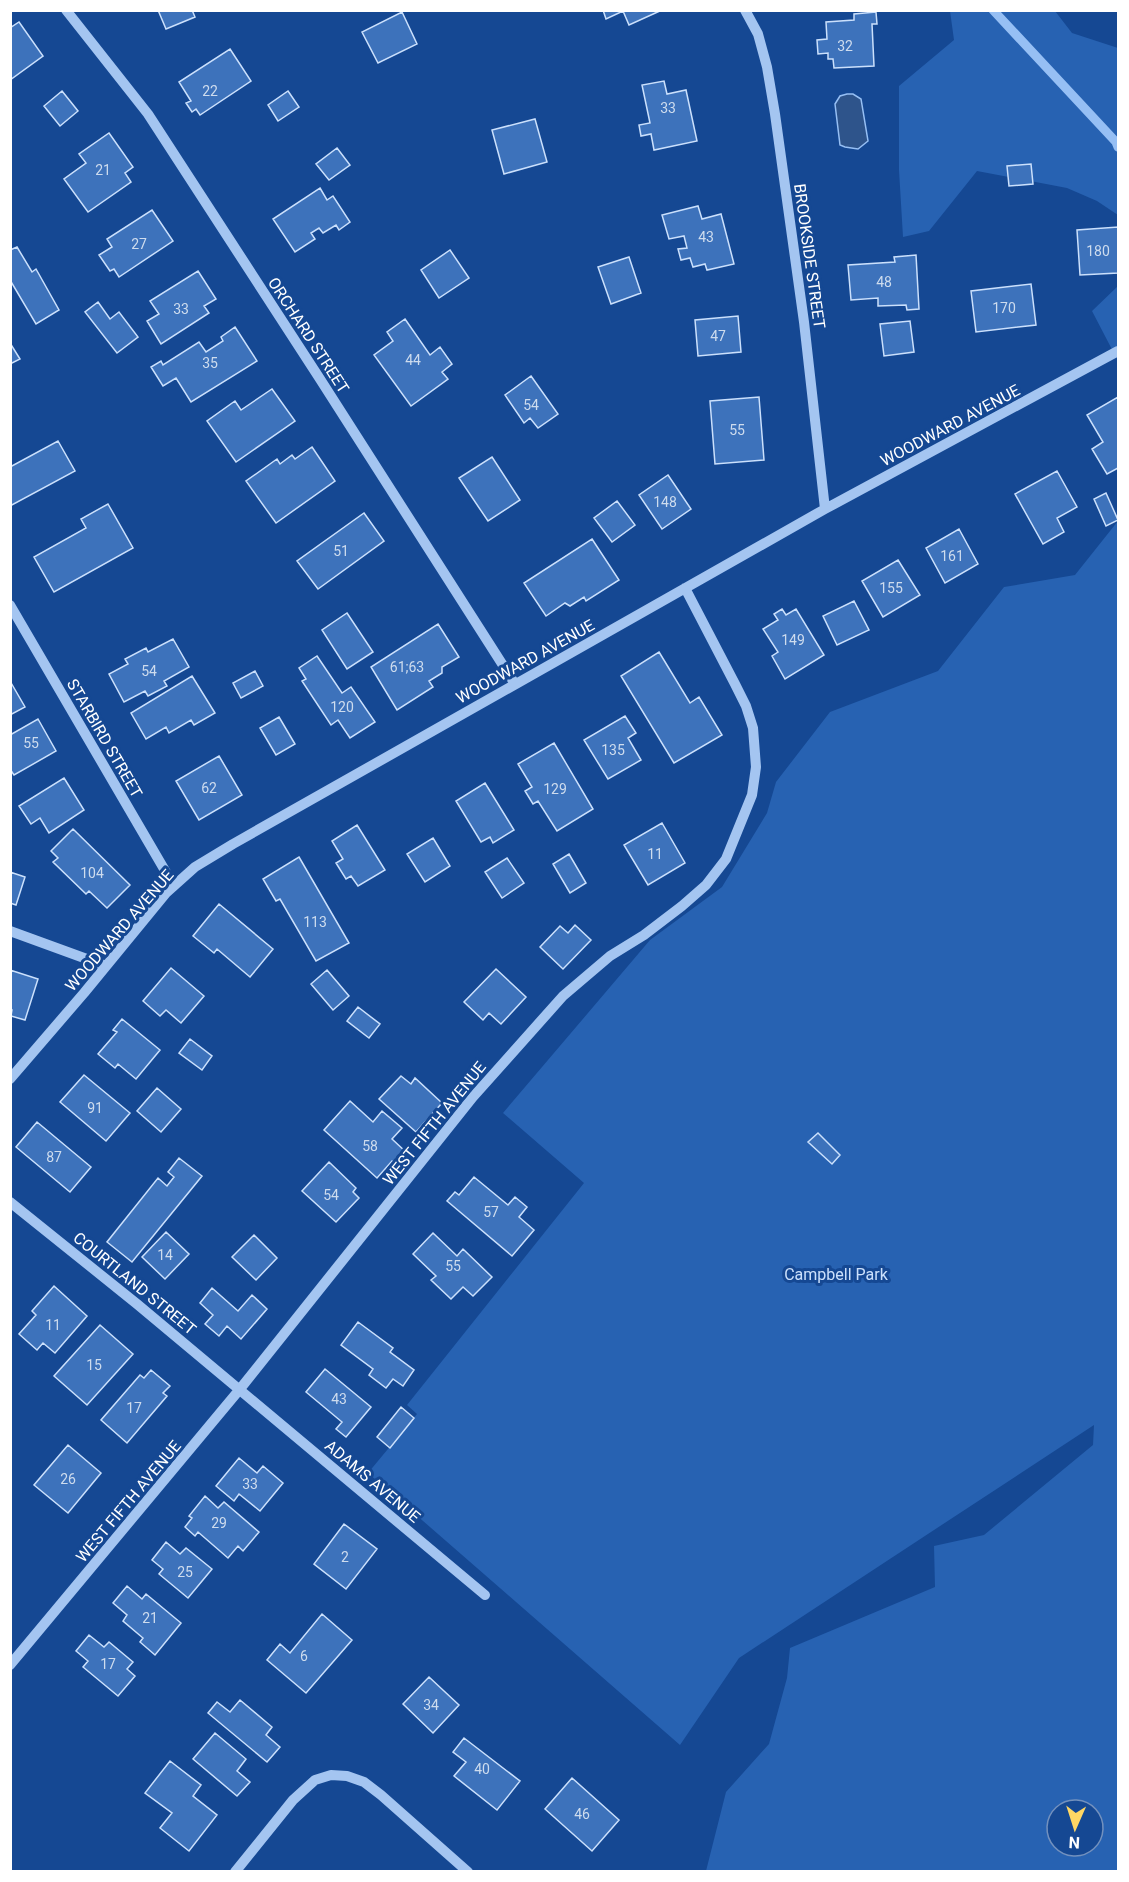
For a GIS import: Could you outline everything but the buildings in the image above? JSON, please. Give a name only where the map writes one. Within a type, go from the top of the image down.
[{"type":"street","name":"ORCHARD STREET","points":[[66,10],[147,114],[327,389],[515,684]]},
{"type":"street","name":"BROOKSIDE STREET","points":[[745,10],[758,34],[774,105],[804,322],[825,509]]},
{"type":"street","name":"WOODWARD AVENUE","points":[[10,1079],[166,893],[195,867],[825,509],[1119,351]]},
{"type":"street","name":"WEST FIFTH AVENUE","points":[[10,1665],[240,1389],[472,1096],[563,996],[610,956],[644,935],[682,906],[706,885],[726,859],[752,795],[756,767],[753,728],[746,706],[685,588]]},
{"type":"street","name":"STARBIRD STREET","points":[[10,605],[174,886]]},
{"type":"street","points":[[10,931],[106,966]]},
{"type":"street","name":"COURTLAND STREET","points":[[10,1202],[240,1389]]},
{"type":"street","name":"ADAMS AVENUE","points":[[240,1389],[485,1595]]},
{"type":"street","points":[[235,1872],[293,1800],[315,1780],[331,1775],[347,1776],[364,1782],[468,1872]]},
{"type":"green space","points":[[950,11],[1055,11],[1072,33],[1118,48],[1118,215],[1097,201],[1067,188],[977,171],[929,231],[903,237],[899,170],[899,86],[954,40]]},
{"type":"green space","points":[[1118,286],[1118,361],[1092,311]]},
{"type":"green space","name":"Campbell Park","points":[[1118,521],[1118,1871],[706,1871],[726,1792],[769,1744],[787,1678],[790,1648],[935,1587],[934,1546],[984,1535],[1093,1445],[1094,1425],[739,1658],[680,1745],[368,1473],[417,1414],[407,1405],[584,1183],[503,1113],[650,940],[722,887],[767,813],[776,782],[830,712],[938,671],[1004,587],[1075,575]]},
{"type":"shaded area","points":[[853,94],[861,99],[868,141],[858,149],[840,145],[835,104],[840,96]]},
{"type":"waterway","points":[[993,10],[1116,142],[1118,147]]}]
